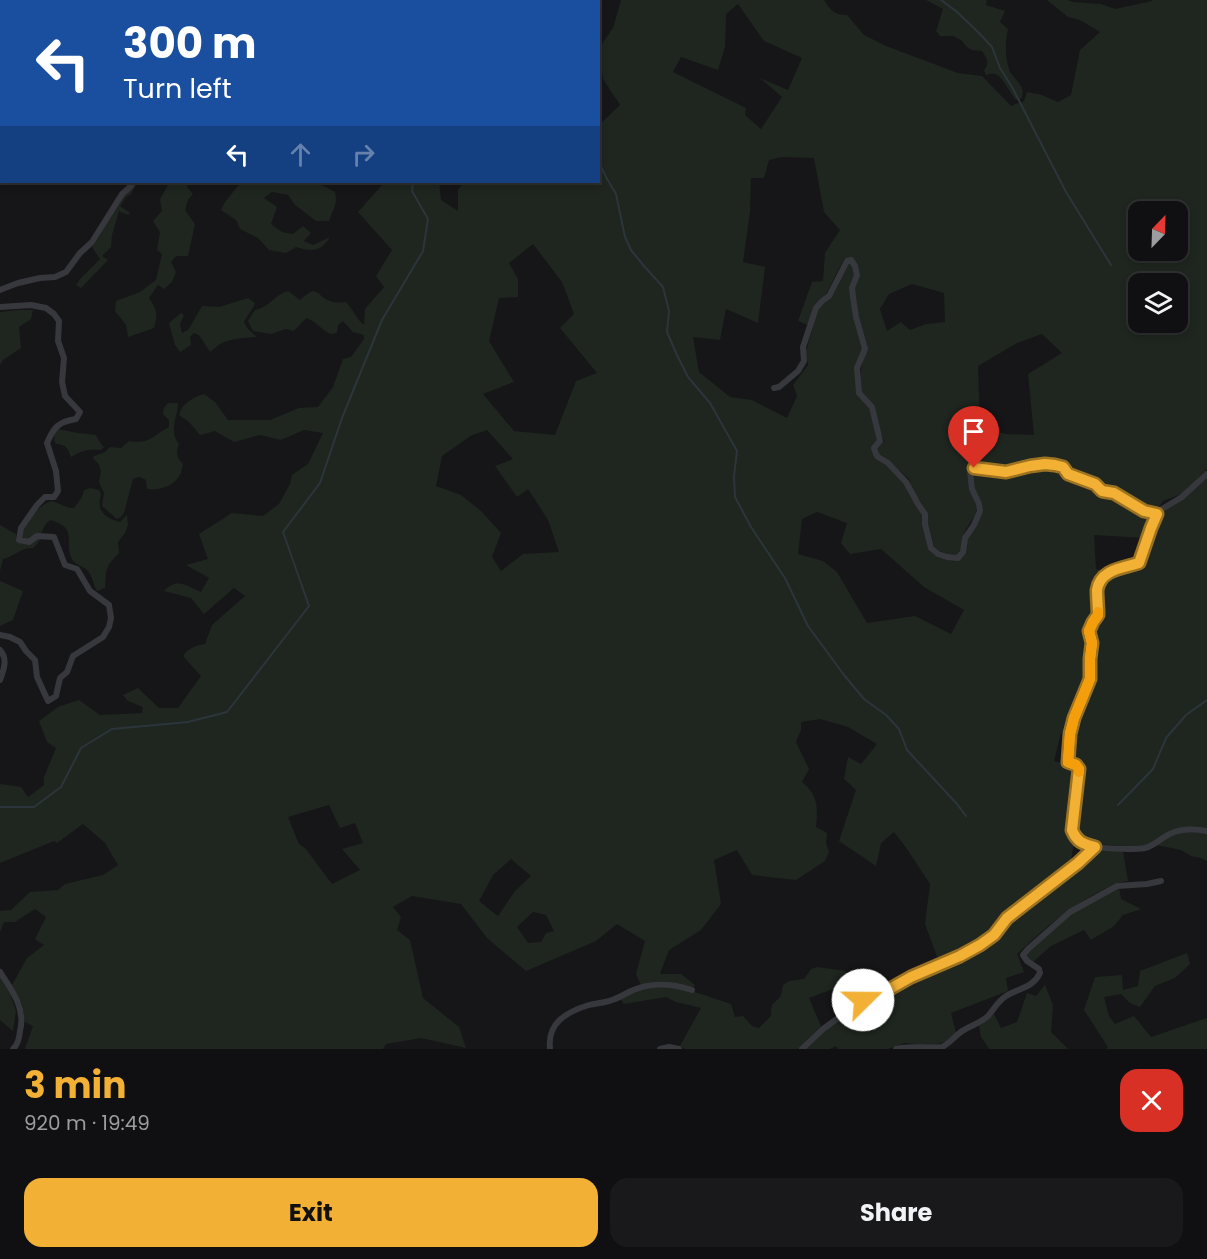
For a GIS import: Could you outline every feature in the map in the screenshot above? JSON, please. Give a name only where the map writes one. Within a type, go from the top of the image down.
[{"type":"street","points":[[0,290],[18,283],[55,277],[66,272],[80,253],[92,242],[122,194],[133,183]]},
{"type":"street","points":[[774,388],[779,387],[798,371],[804,361],[803,347],[816,308],[829,296],[847,261],[851,260],[857,275],[852,288],[865,349],[857,368],[859,393],[872,407],[880,441],[874,448],[878,458],[888,463],[906,482],[925,513],[925,524],[931,548],[938,554],[958,558],[963,552],[965,538],[978,517],[979,504],[972,489],[970,471],[974,468],[1006,472],[1045,464],[1063,467],[1068,474],[1095,484],[1102,491],[1114,493],[1144,511],[1157,514]]},
{"type":"street","points":[[0,306],[46,308],[54,314],[59,321],[58,341],[64,357],[62,382],[65,396],[80,412],[76,418],[61,423],[53,429],[47,443],[56,471],[58,491],[54,497],[45,497],[37,505],[21,528],[19,540],[29,542],[37,536],[54,537],[65,565],[77,569],[90,591],[109,605],[111,618],[110,627],[103,637],[73,656],[67,672],[60,678],[56,696],[48,701],[37,677],[35,660],[20,642],[0,635]]},
{"type":"street","points":[[1207,474],[1182,497],[1157,514],[1139,563],[1109,572],[1098,585],[1098,615],[1089,631],[1092,643],[1090,679],[1074,718],[1070,734],[1068,762],[1079,769],[1072,830],[1082,843],[1095,847],[1146,848],[1168,834],[1181,830],[1207,831]]},
{"type":"street","points":[[0,650],[4,654],[5,665],[0,680]]},
{"type":"street","points":[[802,1049],[824,1029],[863,1000],[879,995],[911,977],[960,956],[994,935],[1007,918],[1095,847]]},
{"type":"street","points":[[896,1049],[943,1047],[963,1030],[983,1020],[1005,997],[1033,984],[1040,973],[1039,969],[1023,955],[1070,912],[1117,886],[1161,881]]},
{"type":"street","points":[[0,972],[19,1004],[21,1014],[20,1034],[13,1049]]},
{"type":"street","points":[[550,1049],[549,1040],[552,1029],[560,1019],[589,1005],[612,1000],[642,987],[659,984],[676,985],[692,990]]},
{"type":"street","points":[[660,1049],[669,1047],[679,1049]]},
{"type":"shaded area","points":[[621,0],[824,0],[834,12],[847,15],[864,35],[886,46],[958,73],[982,76],[1011,106],[1024,101],[1027,92],[1058,102],[1071,95],[1080,50],[1100,32],[1080,20],[1068,17],[1047,0],[1101,4],[1115,9],[1152,0],[1207,0],[1207,469],[1184,493],[1163,501],[1157,510],[1145,508],[1115,490],[1101,488],[1096,480],[1070,473],[1065,465],[1043,463],[995,468],[971,465],[967,471],[977,508],[975,515],[965,531],[958,555],[939,551],[934,546],[927,512],[913,491],[909,479],[889,461],[879,456],[877,449],[884,441],[879,430],[875,406],[861,392],[861,369],[866,349],[854,296],[854,286],[860,273],[851,258],[844,259],[826,294],[813,308],[808,325],[798,321],[812,282],[823,281],[825,253],[840,230],[824,212],[814,158],[782,157],[769,160],[764,178],[751,178],[750,212],[743,262],[765,267],[758,323],[726,309],[720,340],[693,337],[699,372],[730,397],[752,400],[787,418],[797,396],[793,385],[808,365],[806,351],[818,309],[831,297],[847,263],[850,262],[856,275],[850,288],[854,319],[863,350],[856,368],[857,394],[871,408],[877,442],[872,447],[875,457],[905,483],[909,494],[923,515],[931,550],[938,557],[959,560],[965,553],[966,538],[982,510],[974,487],[972,473],[974,470],[1008,475],[1030,467],[1056,467],[1063,469],[1069,477],[1095,486],[1102,493],[1114,495],[1143,512],[1154,515],[1146,538],[1094,535],[1096,569],[1105,572],[1096,587],[1097,614],[1090,623],[1088,631],[1090,644],[1087,660],[1088,679],[1067,733],[1061,733],[1054,761],[1076,768],[1069,830],[1074,844],[1070,864],[1006,917],[979,943],[939,962],[925,924],[930,884],[894,832],[881,843],[876,866],[839,841],[856,790],[844,779],[848,757],[861,764],[877,744],[848,727],[820,719],[801,722],[801,730],[796,742],[809,769],[802,782],[814,797],[817,807],[816,827],[827,833],[826,843],[829,852],[825,861],[796,880],[752,875],[737,850],[714,860],[721,904],[701,930],[669,950],[660,974],[681,974],[695,985],[693,988],[667,983],[641,985],[636,974],[645,941],[617,924],[596,941],[526,971],[487,938],[461,904],[412,896],[393,907],[401,917],[397,930],[410,940],[423,998],[459,1027],[466,1048],[421,1038],[386,1044],[383,1049],[25,1049],[33,1026],[25,1022],[22,1004],[12,985],[27,958],[44,945],[35,939],[46,917],[35,909],[15,922],[4,922],[0,932],[0,911],[11,910],[30,892],[58,890],[65,884],[103,875],[118,865],[105,843],[83,824],[57,843],[54,841],[0,863],[0,784],[21,787],[28,797],[44,785],[44,777],[56,748],[47,742],[39,721],[58,707],[79,700],[100,715],[142,713],[143,707],[128,701],[123,695],[138,688],[159,708],[178,708],[201,676],[183,656],[192,648],[205,644],[212,625],[245,596],[234,588],[204,614],[191,598],[164,591],[173,584],[177,584],[186,585],[201,592],[209,578],[186,565],[208,559],[199,534],[232,513],[263,516],[279,504],[290,484],[292,475],[308,464],[323,433],[304,430],[281,440],[260,435],[234,442],[215,431],[200,435],[189,422],[179,415],[183,407],[189,401],[204,394],[215,402],[228,420],[270,420],[299,408],[318,407],[333,387],[343,359],[351,357],[364,339],[364,335],[353,332],[343,321],[338,325],[337,333],[330,334],[307,318],[293,331],[286,329],[271,334],[253,331],[248,321],[255,310],[283,293],[288,291],[300,300],[313,291],[332,302],[346,302],[364,325],[365,309],[384,287],[376,276],[392,250],[358,212],[382,183],[439,183],[441,200],[458,211],[458,190],[463,183],[600,183],[600,124],[620,105],[603,79],[600,47],[613,28]],"holes":[[[738,4],[764,41],[802,58],[788,90],[760,78],[782,97],[761,129],[745,115],[746,108],[673,72],[681,57],[718,70],[725,47],[726,14]],[[533,244],[562,282],[574,314],[560,328],[597,373],[576,381],[555,435],[514,431],[483,394],[514,382],[489,341],[499,298],[518,297],[518,279],[509,263]],[[912,284],[944,293],[945,322],[926,324],[910,330],[901,322],[887,331],[880,309],[889,294]],[[1042,334],[1062,353],[1028,374],[1034,435],[1006,434],[980,428],[978,366],[1017,343]],[[487,430],[513,459],[495,466],[517,497],[528,489],[548,520],[559,552],[523,554],[501,571],[492,557],[501,533],[481,511],[461,495],[436,486],[442,456],[472,435]],[[817,512],[847,523],[841,543],[850,554],[881,549],[924,587],[964,610],[951,634],[915,616],[867,623],[837,572],[823,561],[798,554],[802,519]],[[329,805],[340,828],[355,823],[363,843],[342,849],[360,870],[332,884],[305,848],[299,844],[288,817]],[[511,859],[531,876],[515,891],[498,916],[479,901],[493,875]],[[533,912],[546,915],[554,931],[546,933],[541,942],[528,943],[517,927]]]},
{"type":"shaded area","points":[[926,0],[987,0],[986,5],[1005,11],[1000,22],[1008,29],[1006,49],[1008,64],[1011,73],[1023,90],[1021,99],[1016,100],[999,76],[986,75],[984,70],[987,60],[982,51],[968,48],[961,40],[953,36],[940,36],[936,31],[943,9]]},
{"type":"shaded area","points":[[134,183],[137,183],[120,206],[130,213],[128,215],[119,211],[111,247],[102,256],[108,260],[81,288],[76,285],[100,259],[92,247]]},
{"type":"shaded area","points":[[169,183],[189,183],[187,187],[193,194],[185,210],[195,224],[188,256],[176,256],[171,262],[176,272],[172,282],[164,289],[158,285],[149,298],[156,312],[154,328],[128,337],[126,325],[115,311],[116,301],[140,292],[156,280],[162,254],[157,250],[160,232],[153,221],[162,211],[160,199]]},
{"type":"shaded area","points":[[240,183],[320,183],[335,192],[336,197],[329,221],[316,221],[295,205],[288,195],[272,192],[264,198],[277,207],[271,224],[282,232],[293,234],[303,226],[311,233],[304,241],[313,245],[330,237],[323,246],[316,250],[296,247],[286,253],[269,250],[258,238],[240,229],[236,220],[221,210]]},
{"type":"shaded area","points":[[248,298],[255,303],[244,322],[257,337],[225,342],[210,352],[199,335],[194,333],[190,337],[191,345],[180,352],[175,345],[169,323],[181,313],[184,315],[180,324],[182,333],[188,330],[202,306],[219,307]]},
{"type":"shaded area","points":[[33,310],[31,319],[19,327],[21,348],[3,360],[0,365],[0,312]]},
{"type":"shaded area","points":[[168,403],[178,403],[174,434],[179,444],[177,455],[183,464],[181,474],[170,485],[156,489],[147,489],[146,480],[139,477],[133,479],[124,513],[117,519],[102,506],[104,493],[99,482],[101,471],[93,458],[110,447],[121,448],[129,441],[142,442],[169,427],[169,420],[163,414]]},
{"type":"shaded area","points":[[58,429],[96,435],[104,447],[101,450],[93,449],[71,457],[66,448],[56,444],[54,440]]},
{"type":"shaded area","points":[[1207,477],[1207,829],[1181,829],[1145,846],[1095,844],[1082,840],[1076,834],[1075,829],[1083,764],[1070,761],[1071,733],[1092,680],[1095,643],[1091,630],[1101,614],[1100,587],[1108,576],[1141,564],[1159,514],[1184,498]]},
{"type":"shaded area","points":[[90,488],[99,490],[101,510],[106,516],[120,522],[127,515],[128,525],[118,542],[119,553],[109,564],[106,572],[105,588],[97,591],[88,571],[74,562],[69,549],[68,532],[59,523],[50,520],[41,534],[29,541],[22,537],[28,521],[41,507],[51,501],[74,508],[84,490]]},
{"type":"shaded area","points":[[0,525],[16,534],[17,542],[29,545],[38,538],[42,538],[33,548],[24,549],[3,559],[0,571]]},
{"type":"shaded area","points":[[0,581],[23,591],[13,620],[0,626]]},
{"type":"shaded area","points":[[1182,832],[1207,833],[1207,861],[1181,850],[1156,845]]},
{"type":"shaded area","points":[[1097,849],[1123,851],[1128,881],[1110,886],[1082,901],[1035,937],[1017,954],[1024,972],[1006,978],[1008,991],[951,1013],[956,1033],[947,1041],[932,1046],[905,1043],[888,1049],[838,1049],[836,1046],[830,1049],[805,1049],[825,1030],[863,1001],[881,998],[962,958],[997,937],[1010,919]]},
{"type":"shaded area","points":[[1119,887],[1121,899],[1141,909],[1123,915],[1114,926],[1091,940],[1084,930],[1051,946],[1033,962],[1028,959],[1027,954],[1031,949],[1071,913]]},
{"type":"shaded area","points":[[1187,953],[1190,964],[1175,978],[1155,986],[1140,1007],[1130,1003],[1121,994],[1104,997],[1109,1016],[1115,1024],[1134,1016],[1151,1037],[1207,1018],[1207,1049],[1106,1049],[1108,1047],[1084,1010],[1095,977],[1122,975],[1123,990],[1138,986],[1140,971]]},
{"type":"shaded area","points":[[817,967],[846,971],[849,983],[809,998],[821,1026],[798,1049],[685,1049],[680,1046],[701,1008],[666,997],[624,1004],[620,999],[647,988],[679,988],[731,1004],[735,1017],[743,1016],[752,1026],[759,1028],[771,1016],[773,1005],[781,995],[783,985],[789,981],[804,979],[811,969]]},
{"type":"shaded area","points":[[0,977],[9,991],[16,1011],[13,1031],[0,1020]]},
{"type":"shaded area","points":[[1045,985],[1053,1005],[1051,1032],[1068,1049],[989,1049],[981,1037],[979,1026],[994,1014],[1001,1028],[1017,1022],[1027,993],[1036,996]]},
{"type":"waterway","points":[[941,0],[956,11],[992,47],[1000,68],[1066,192],[1111,265]]},
{"type":"waterway","points":[[600,164],[616,194],[625,237],[631,250],[663,287],[669,311],[667,332],[677,355],[688,377],[710,403],[737,451],[734,476],[735,497],[751,527],[785,578],[808,626],[844,675],[864,699],[886,715],[899,729],[907,750],[966,816]]},
{"type":"waterway","points":[[0,807],[34,807],[61,787],[81,748],[112,729],[188,722],[227,712],[309,606],[283,532],[320,483],[342,418],[382,320],[423,251],[428,219],[412,191],[413,183]]},
{"type":"waterway","points":[[1118,805],[1153,769],[1166,738],[1186,715],[1207,700]]},
{"type":"slow traffic","points":[[1079,772],[1076,765],[1068,762],[1070,734],[1090,679],[1092,643],[1089,631],[1098,612]]},
{"type":"route","points":[[863,1000],[879,995],[911,977],[980,945],[994,935],[1007,918],[1095,847],[1082,843],[1072,830],[1079,769],[1068,762],[1070,734],[1074,718],[1090,679],[1092,643],[1089,631],[1098,615],[1097,592],[1102,578],[1118,568],[1139,563],[1157,514],[1144,511],[1114,493],[1102,491],[1095,484],[1068,474],[1063,467],[1045,464],[1006,472],[974,468]]}]
